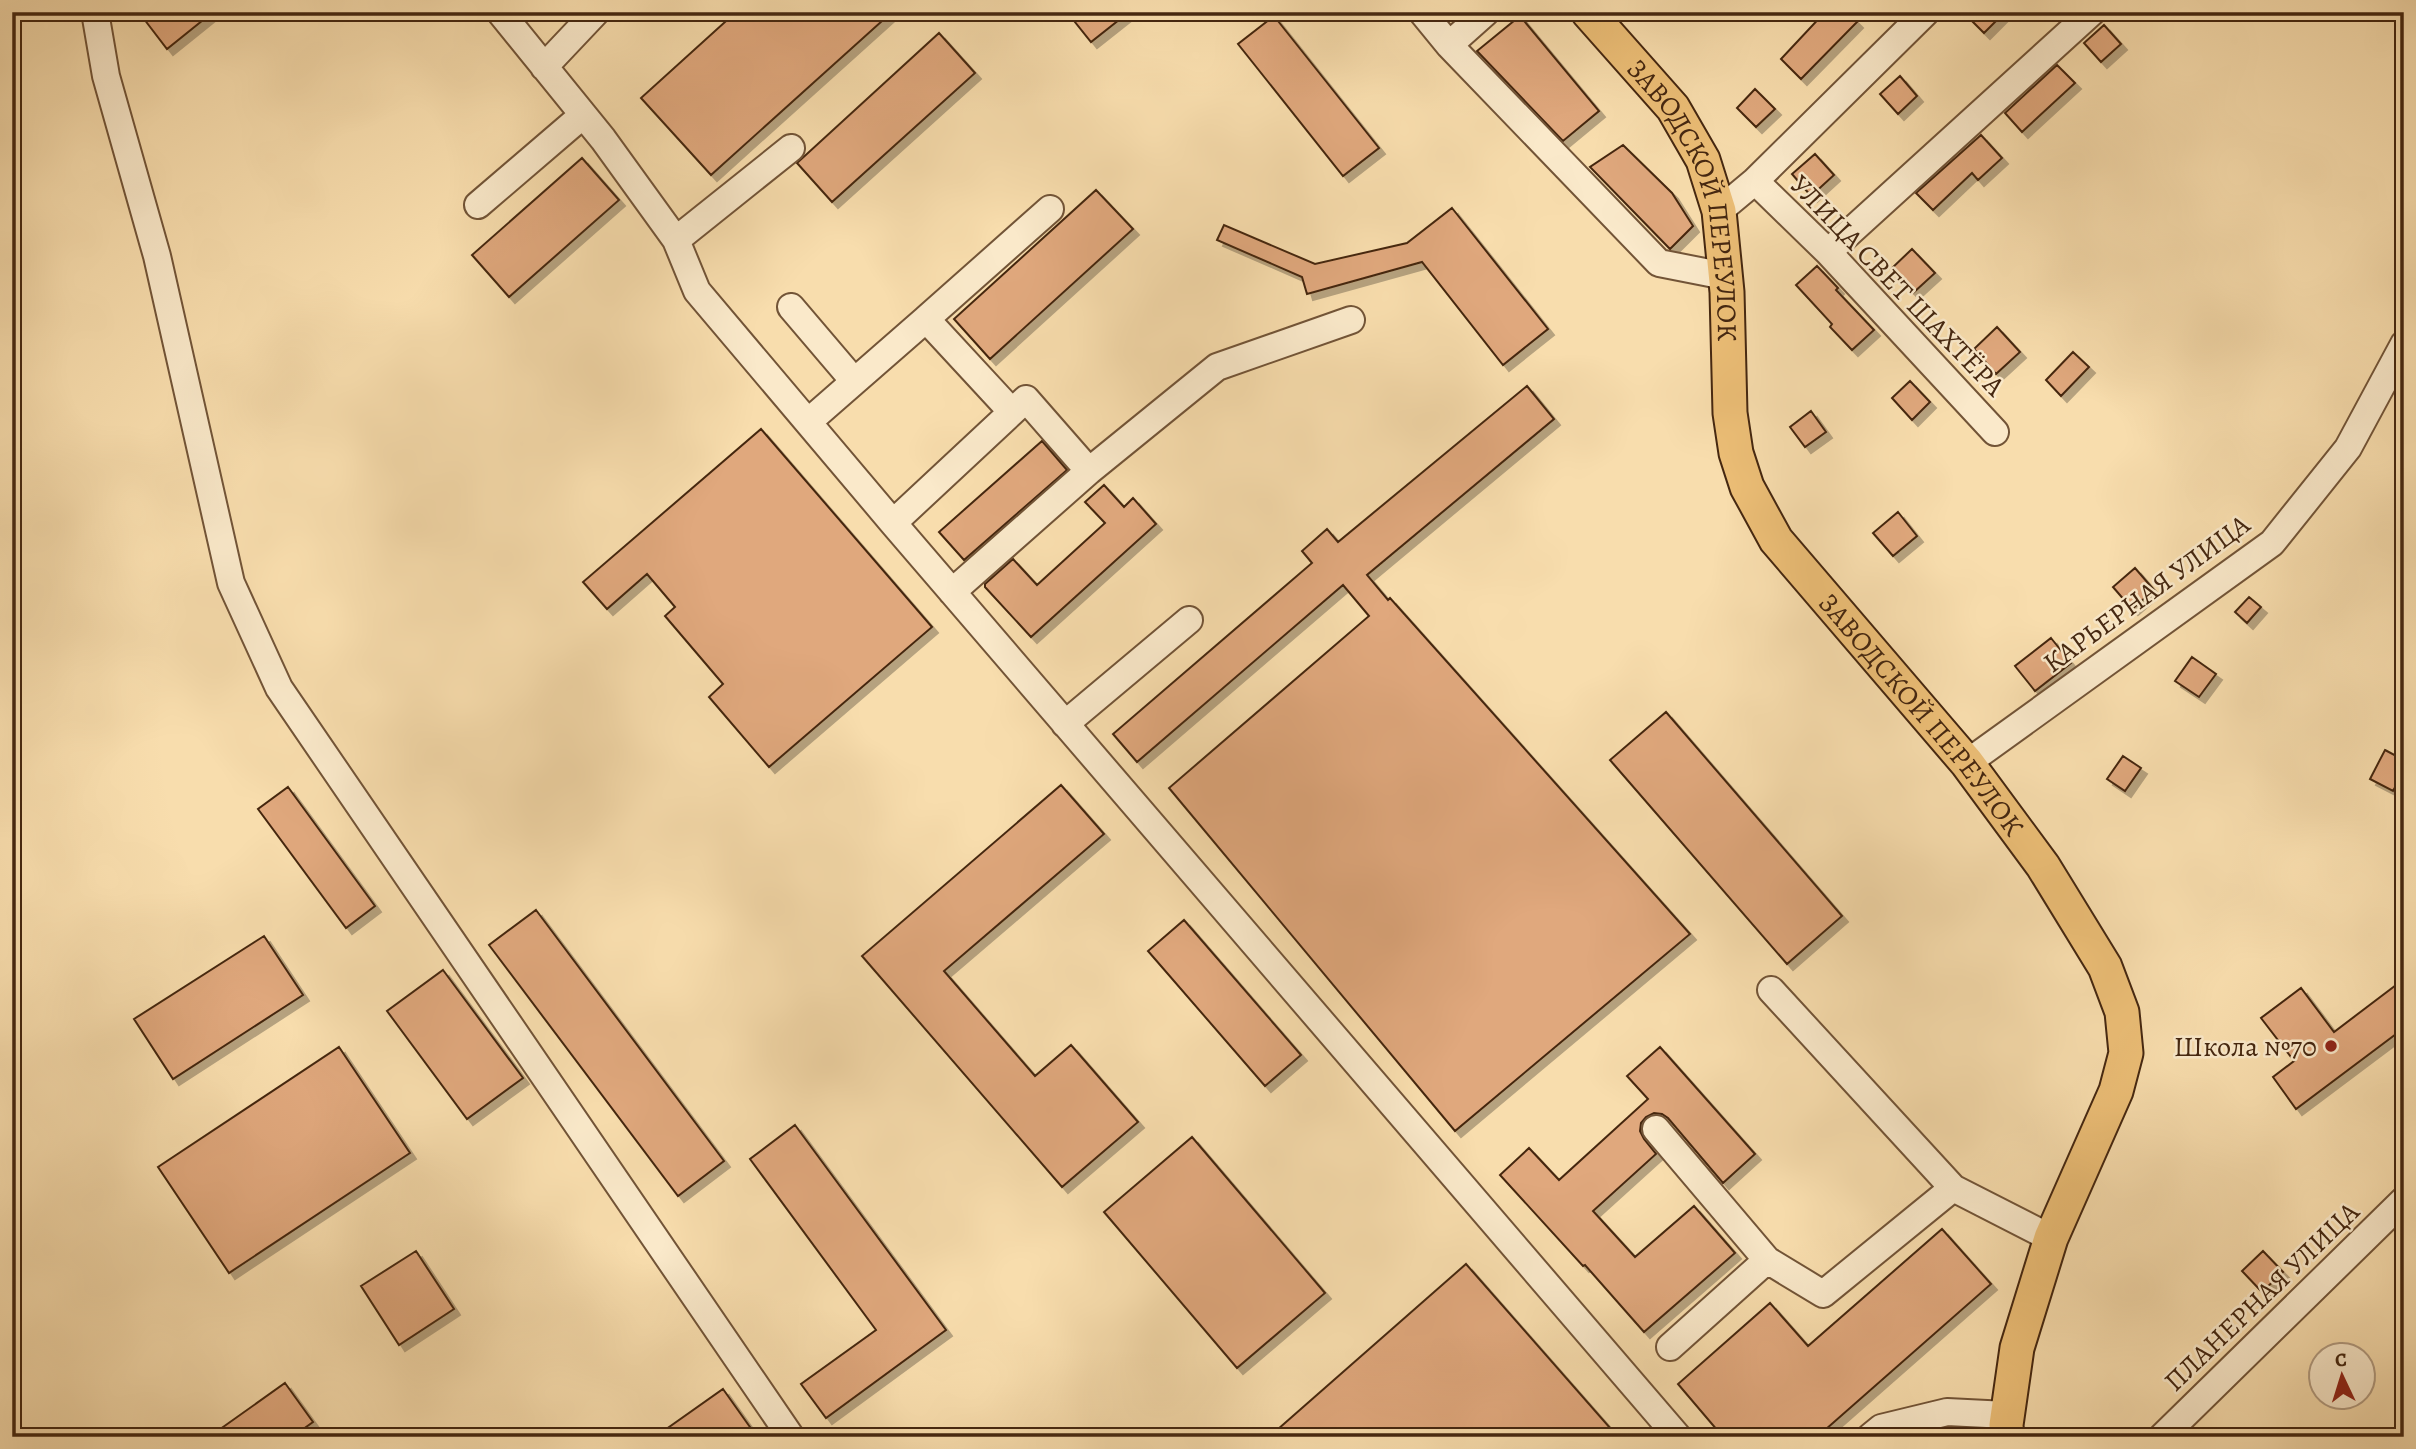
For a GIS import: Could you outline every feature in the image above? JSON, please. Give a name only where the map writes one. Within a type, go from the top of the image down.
[{"type":"main road","name":"ЗАВОДСКОЙ ПЕРЕУЛОК","points":[[1591,13],[1673,108],[1703,160],[1719,211],[1725,276],[1730,413],[1735,453],[1747,487],[1776,540],[1968,763],[2043,866],[2105,967],[2122,1012],[2126,1053],[2116,1091],[2051,1238],[2017,1348],[2007,1426]]},
{"type":"street","points":[[95,12],[106,76],[157,256],[231,583],[279,688],[791,1437]]},
{"type":"street","points":[[500,12],[603,139],[676,240],[697,291],[1678,1437]]},
{"type":"street","points":[[544,67],[596,12]]},
{"type":"street","points":[[1422,12],[1449,45],[1659,263],[1725,276]]},
{"type":"street","points":[[1449,45],[1486,12]]},
{"type":"street","name":"УЛИЦА СВЕТ ШАХТЁРА","points":[[1719,211],[1755,181],[1926,12]]},
{"type":"street","points":[[1828,252],[2092,12]]},
{"type":"street","points":[[478,205],[583,115]]},
{"type":"street","points":[[676,240],[791,148]]},
{"type":"street","name":"УЛИЦА СВЕТ ШАХТЁРА","points":[[1755,181],[1828,252],[1995,432]]},
{"type":"street","points":[[808,422],[1050,209]]},
{"type":"street","points":[[791,307],[855,381]]},
{"type":"street","points":[[926,319],[1012,412]]},
{"type":"street","points":[[952,592],[1089,471],[1217,367],[1351,320]]},
{"type":"street","name":"КАРЬЕРНАЯ УЛИЦА","points":[[1968,763],[2272,543],[2348,448],[2404,344]]},
{"type":"street","points":[[893,523],[1026,399],[1089,471]]},
{"type":"street","points":[[1065,724],[1189,620]]},
{"type":"street","points":[[1771,990],[1953,1188],[2051,1238]]},
{"type":"street","points":[[1656,1129],[1767,1260],[1823,1293],[1953,1188]]},
{"type":"street","name":"ПЛАНЕРНАЯ УЛИЦА","points":[[2162,1437],[2404,1200]]},
{"type":"street","points":[[1670,1347],[1767,1260]]},
{"type":"street","points":[[1870,1437],[1881,1428],[1947,1412],[2007,1426]]},
{"type":"building","points":[[153,12],[213,12],[167,49],[144,19]]},
{"type":"building","points":[[736,12],[892,12],[711,175],[641,98]]},
{"type":"building","points":[[1067,12],[1129,12],[1091,42]]},
{"type":"building","points":[[1825,12],[1847,12],[1857,22],[1801,79],[1781,59]]},
{"type":"building","points":[[1963,12],[2005,12],[1984,33]]},
{"type":"building","points":[[1274,16],[1379,148],[1343,176],[1238,44]]},
{"type":"building","points":[[1520,16],[1599,111],[1563,141],[1477,51]]},
{"type":"building","points":[[2104,25],[2121,44],[2101,62],[2084,43]]},
{"type":"building","points":[[939,33],[975,73],[832,202],[797,163]]},
{"type":"building","points":[[2057,65],[2075,83],[2022,132],[2005,113]]},
{"type":"building","points":[[1900,76],[1917,96],[1898,114],[1880,94]]},
{"type":"building","points":[[1755,89],[1775,109],[1756,127],[1737,108]]},
{"type":"building","points":[[1981,135],[2002,158],[1978,180],[1972,173],[1933,210],[1916,193]]},
{"type":"building","points":[[1623,145],[1672,193],[1693,226],[1670,249],[1590,167]]},
{"type":"building","points":[[1815,154],[1834,175],[1811,196],[1792,174]]},
{"type":"building","points":[[582,158],[619,200],[509,297],[472,255]]},
{"type":"building","points":[[1096,190],[1133,229],[990,359],[954,319]]},
{"type":"building","points":[[1452,208],[1548,329],[1503,365],[1422,262],[1307,294],[1302,277],[1217,240],[1224,225],[1315,264],[1407,243]]},
{"type":"building","points":[[1912,249],[1935,273],[1913,293],[1891,269]]},
{"type":"building","points":[[1817,266],[1874,330],[1852,350],[1796,285]]},
{"type":"building","points":[[1997,327],[2020,352],[1996,374],[1974,349]]},
{"type":"building","points":[[2073,352],[2089,367],[2061,396],[2046,380]]},
{"type":"building","points":[[1910,381],[1930,402],[1912,420],[1892,398]]},
{"type":"building","points":[[1527,386],[1554,419],[1367,575],[1690,934],[1455,1131],[1169,788],[1369,616],[1343,585],[1137,762],[1113,734],[1312,563],[1302,551],[1327,529],[1338,542]]},
{"type":"building","points":[[1811,411],[1826,432],[1805,447],[1790,427]]},
{"type":"building","points":[[761,429],[932,627],[769,767],[709,697],[723,684],[665,616],[675,607],[647,574],[607,609],[583,582]]},
{"type":"building","points":[[1042,441],[1067,470],[964,560],[939,532]]},
{"type":"building","points":[[1104,485],[1124,507],[1133,498],[1156,524],[1031,637],[985,584],[1013,559],[1037,585],[1105,523],[1085,502]]},
{"type":"building","points":[[1898,512],[1917,536],[1893,556],[1873,533]]},
{"type":"building","points":[[2135,568],[2154,590],[2132,609],[2113,587]]},
{"type":"building","points":[[2249,597],[2261,607],[2247,623],[2235,612]]},
{"type":"building","points":[[2051,638],[2071,663],[2035,691],[2015,666]]},
{"type":"building","points":[[2192,657],[2216,674],[2199,697],[2175,681]]},
{"type":"building","points":[[1666,712],[1842,916],[1787,964],[1610,760]]},
{"type":"building","points":[[2385,750],[2404,760],[2404,771],[2393,791],[2370,779]]},
{"type":"building","points":[[2123,756],[2141,768],[2125,791],[2107,779]]},
{"type":"building","points":[[1061,785],[1104,834],[944,971],[1035,1076],[1071,1045],[1138,1122],[1062,1187],[862,956]]},
{"type":"building","points":[[288,787],[375,906],[346,928],[258,809]]},
{"type":"building","points":[[536,910],[724,1161],[678,1196],[489,945]]},
{"type":"building","points":[[1184,920],[1301,1055],[1265,1086],[1148,951]]},
{"type":"building","points":[[264,936],[303,995],[173,1079],[134,1019]]},
{"type":"building","points":[[443,970],[523,1078],[467,1119],[387,1011]]},
{"type":"building","name":"Школа №70","points":[[2404,979],[2404,1028],[2296,1109],[2273,1077],[2294,1061],[2261,1018],[2301,988],[2334,1032]]},
{"type":"building","points":[[339,1047],[410,1153],[229,1273],[158,1167]]},
{"type":"building","points":[[1660,1047],[1755,1154],[1723,1183],[1668,1118],[1654,1113],[1641,1123],[1640,1131],[1656,1154],[1593,1211],[1635,1257],[1694,1206],[1735,1253],[1644,1332],[1500,1175],[1529,1148],[1559,1180],[1648,1099],[1627,1076]]},
{"type":"building","points":[[795,1125],[946,1330],[826,1418],[801,1384],[876,1330],[750,1159]]},
{"type":"building","points":[[1192,1137],[1325,1293],[1237,1368],[1104,1212]]},
{"type":"building","points":[[1942,1229],[1991,1284],[1817,1437],[1723,1437],[1678,1384],[1770,1303],[1808,1346]]},
{"type":"building","points":[[416,1251],[454,1309],[399,1345],[361,1286]]},
{"type":"building","points":[[2263,1251],[2283,1272],[2262,1292],[2242,1271]]},
{"type":"building","points":[[1466,1264],[1618,1437],[1269,1437]]},
{"type":"building","points":[[285,1383],[313,1422],[292,1437],[209,1437]]},
{"type":"building","points":[[723,1389],[757,1437],[655,1437]]},
{"type":"place","name":"Школа №70","points":[[2331,1046]]}]
